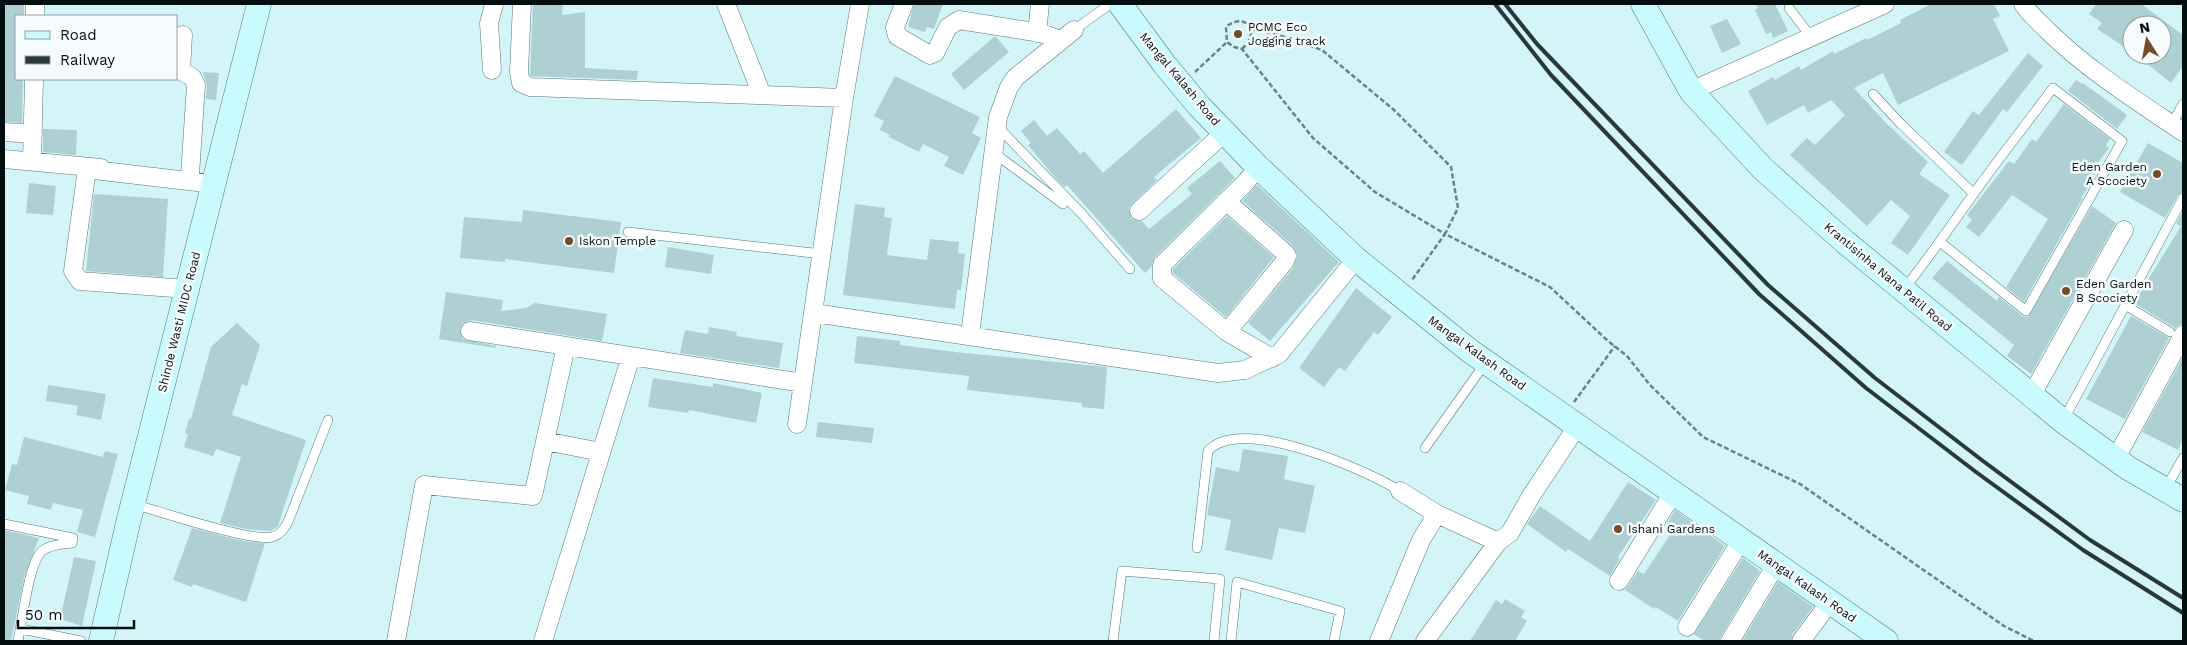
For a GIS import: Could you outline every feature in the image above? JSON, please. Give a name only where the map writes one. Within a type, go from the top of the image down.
[{"type":"street","name":"Shinde Wasti MIDC Road","points":[[101,641],[133,504],[259,4]]},
{"type":"street","points":[[492,70],[489,23],[494,4]]},
{"type":"street","points":[[522,4],[518,72],[522,82],[530,87],[844,98]]},
{"type":"street","points":[[726,4],[762,95]]},
{"type":"street","points":[[797,424],[844,98],[860,4]]},
{"type":"street","points":[[904,4],[896,27],[897,36],[930,55],[935,53],[948,27],[958,20],[1037,33],[1067,35]]},
{"type":"street","points":[[1037,33],[1040,4]]},
{"type":"street","name":"Mangal Kalash Road","points":[[1120,4],[1143,37],[1182,85],[1225,132],[1258,167],[1356,259],[1486,362],[1886,641]]},
{"type":"street","name":"Krantisinha Nana Patil Road","points":[[1643,4],[1691,91],[1763,170],[1845,242],[2062,421],[2115,460],[2174,496]]},
{"type":"street","points":[[1691,91],[1884,4]]},
{"type":"street","points":[[2023,4],[2061,44],[2091,69],[2178,128]]},
{"type":"street","points":[[183,34],[181,71],[192,76],[196,85],[190,175]]},
{"type":"street","points":[[970,335],[998,117],[1009,87],[1016,77],[1067,35]]},
{"type":"street","points":[[32,162],[34,80]]},
{"type":"street","points":[[4,132],[32,134]]},
{"type":"street","points":[[1139,212],[1225,132]]},
{"type":"street","points":[[4,159],[190,175],[215,181]]},
{"type":"street","points":[[1258,167],[1162,264],[1161,270],[1162,278],[1227,332],[1272,358]]},
{"type":"street","points":[[187,289],[80,281],[76,277],[73,271],[86,176],[94,170],[215,181]]},
{"type":"street","points":[[1226,201],[1287,256],[1286,261],[1227,332]]},
{"type":"street","points":[[2031,396],[2124,230]]},
{"type":"street","points":[[814,313],[1218,373],[1244,370],[1279,354],[1356,259]]},
{"type":"street","points":[[470,331],[804,383]]},
{"type":"street","points":[[2115,460],[2177,334]]},
{"type":"street","points":[[396,641],[424,485],[533,496],[566,346]]},
{"type":"street","points":[[543,641],[631,356]]},
{"type":"street","points":[[1425,641],[1498,542],[1510,533],[1571,420]]},
{"type":"street","points":[[545,441],[601,452]]},
{"type":"street","points":[[1400,491],[1437,514],[1498,542]]},
{"type":"street","points":[[1619,581],[1673,493]]},
{"type":"street","points":[[1379,641],[1422,540],[1437,514]]},
{"type":"street","points":[[1687,627],[1741,541]]},
{"type":"street","points":[[1730,641],[1776,565]]},
{"type":"street","points":[[1801,641],[1830,602]]},
{"type":"lane","points":[[1067,35],[1110,4]]},
{"type":"lane","points":[[1789,8],[1812,38]]},
{"type":"lane","points":[[1904,289],[2053,88],[2122,141],[2026,311],[1940,242]]},
{"type":"lane","points":[[1873,94],[1901,124],[1974,194]]},
{"type":"lane","points":[[2178,128],[2183,104]]},
{"type":"lane","points":[[997,126],[1082,214],[1130,269]]},
{"type":"lane","points":[[994,153],[1063,204]]},
{"type":"lane","points":[[2062,421],[2183,198]]},
{"type":"lane","points":[[628,232],[822,254]]},
{"type":"lane","points":[[2125,305],[2177,334]]},
{"type":"lane","points":[[1425,448],[1486,362]]},
{"type":"lane","points":[[133,504],[236,532],[262,538],[273,537],[282,532],[288,522],[328,420]]},
{"type":"lane","points":[[1197,548],[1208,451],[1213,445],[1223,441],[1238,439],[1294,446],[1364,471],[1400,491]]},
{"type":"lane","points":[[2174,496],[2183,458]]},
{"type":"lane","points":[[4,524],[73,538],[72,543],[54,545],[42,550],[34,562],[18,641]]},
{"type":"lane","points":[[1113,641],[1122,571],[1220,579],[1214,641]]},
{"type":"lane","points":[[1231,641],[1238,582],[1340,611],[1334,641]]},
{"type":"lane","points":[[20,629],[81,641]]},
{"type":"path","points":[[1227,42],[1226,27],[1231,23],[1239,21],[1246,23],[1251,29],[1276,34],[1322,50],[1394,110],[1451,167],[1458,208],[1445,234],[1401,295]]},
{"type":"path","points":[[1242,48],[1251,39],[1251,29]]},
{"type":"path","points":[[1182,85],[1227,42]]},
{"type":"path","points":[[1227,42],[1234,47],[1242,48],[1313,138],[1375,192],[1445,234],[1550,287],[1627,356],[1650,385],[1703,437],[1800,484],[2004,626],[2034,641]]},
{"type":"path","points":[[1571,420],[1615,346]]},
{"type":"building","points":[[4,4],[24,4],[24,15],[15,15],[15,80],[23,80],[22,123],[4,122]]},
{"type":"building","points":[[533,4],[563,4],[562,15],[585,12],[585,68],[638,71],[637,80],[530,76]]},
{"type":"building","points":[[914,4],[943,4],[934,29],[927,27],[925,32],[908,27]]},
{"type":"building","points":[[1756,4],[1775,4],[1788,31],[1773,38],[1771,32],[1766,34],[1755,10],[1758,8]]},
{"type":"building","points":[[1931,4],[1994,4],[2000,16],[1993,19],[2009,51],[1898,105],[1883,73],[1854,88],[1886,123],[1928,162],[1919,174],[1950,195],[1908,255],[1891,243],[1910,216],[1891,200],[1867,226],[1790,155],[1807,138],[1815,145],[1845,115],[1831,100],[1808,113],[1804,105],[1767,125],[1748,91],[1773,77],[1775,80],[1799,66],[1801,70],[1833,51],[1834,54],[1866,38],[1867,40],[1901,23],[1900,20]]},
{"type":"building","points":[[2096,4],[2141,4],[2156,15],[2122,15],[2122,45],[2097,29],[2102,23],[2089,14]]},
{"type":"building","points":[[1727,19],[1741,44],[1722,53],[1710,26]]},
{"type":"building","points":[[2172,27],[2183,35],[2183,66],[2171,83],[2148,65],[2172,65]]},
{"type":"building","points":[[995,36],[1009,52],[964,90],[951,74]]},
{"type":"building","points":[[2028,53],[2043,66],[2007,112],[2003,109],[1962,165],[1944,152],[1973,111],[1979,115]]},
{"type":"building","points":[[203,72],[219,73],[216,100],[206,99],[207,85]]},
{"type":"building","points":[[895,76],[980,117],[972,133],[981,138],[963,175],[944,166],[949,157],[923,144],[919,152],[889,137],[890,135],[880,130],[884,121],[874,116]]},
{"type":"building","points":[[2076,80],[2127,115],[2117,129],[2068,91]]},
{"type":"building","points":[[2064,104],[2110,139],[2106,145],[2109,148],[2089,175],[2094,178],[2024,302],[2006,287],[2048,219],[2012,195],[1979,237],[1966,227],[1972,220],[1967,215],[2009,161],[2014,164],[2032,139],[2036,142]]},
{"type":"building","points":[[1176,109],[1201,138],[1154,177],[1157,180],[1129,207],[1131,218],[1136,221],[1142,221],[1149,229],[1192,194],[1187,188],[1220,161],[1235,178],[1155,257],[1151,267],[1145,273],[1067,185],[1065,187],[1058,181],[1028,145],[1031,143],[1021,131],[1034,120],[1047,136],[1057,128],[1080,154],[1084,151],[1103,173]]},
{"type":"building","points":[[43,129],[77,130],[76,155],[43,152]]},
{"type":"building","name":"Eden Garden A Scociety","points":[[2148,143],[2183,163],[2183,192],[2178,195],[2165,218],[2120,192]]},
{"type":"building","points":[[29,183],[56,186],[53,215],[26,213]]},
{"type":"building","points":[[1257,185],[1339,262],[1270,341],[1248,323],[1293,268],[1298,255],[1291,244],[1242,201]]},
{"type":"building","points":[[94,194],[168,199],[163,277],[86,271]]},
{"type":"building","points":[[855,204],[885,208],[884,217],[892,218],[887,255],[927,260],[930,239],[959,242],[958,253],[965,254],[961,290],[957,290],[955,309],[843,295]]},
{"type":"building","name":"Eden Garden B Scociety","points":[[2092,206],[2116,223],[2031,374],[2007,356],[2014,345],[1932,278],[1947,261],[1997,301],[1999,297],[2022,316],[2028,317]]},
{"type":"building","name":"Iskon Temple","points":[[523,210],[621,222],[614,273],[505,259],[505,262],[460,258],[464,217],[522,222]]},
{"type":"building","points":[[2183,211],[2183,324],[2175,328],[2134,303],[2181,226],[2176,224]]},
{"type":"building","points":[[1227,216],[1274,257],[1226,317],[1173,273],[1173,269]]},
{"type":"building","points":[[668,247],[714,255],[711,274],[665,267]]},
{"type":"building","points":[[1356,288],[1392,317],[1378,335],[1374,332],[1345,371],[1339,367],[1324,387],[1299,368]]},
{"type":"building","points":[[446,292],[503,300],[501,311],[526,308],[535,303],[607,314],[602,341],[471,320],[462,324],[460,329],[463,339],[496,346],[496,348],[439,339]]},
{"type":"building","points":[[2131,316],[2169,338],[2125,419],[2086,399]]},
{"type":"building","points":[[237,323],[260,345],[247,386],[242,384],[232,415],[306,440],[278,526],[271,531],[246,529],[220,523],[241,457],[216,449],[213,456],[184,447],[188,434],[185,433],[189,419],[191,419],[211,347]]},
{"type":"building","points":[[709,327],[737,332],[736,336],[783,343],[779,368],[680,353],[685,330],[708,334]]},
{"type":"building","points":[[857,336],[900,341],[900,345],[955,352],[1107,367],[1104,409],[1082,407],[1082,403],[967,390],[969,376],[854,363]]},
{"type":"building","points":[[2183,357],[2183,439],[2178,450],[2142,432]]},
{"type":"building","points":[[653,378],[713,387],[713,383],[762,393],[756,423],[689,410],[688,413],[648,407]]},
{"type":"building","points":[[48,385],[106,394],[101,420],[76,415],[78,406],[46,401]]},
{"type":"building","points":[[818,422],[874,428],[872,443],[816,437]]},
{"type":"building","points":[[24,437],[103,457],[105,451],[118,454],[95,537],[77,532],[83,510],[53,503],[51,510],[27,504],[29,496],[5,490],[12,464],[17,465]]},
{"type":"building","points":[[1243,449],[1288,456],[1284,479],[1315,486],[1305,533],[1279,528],[1272,560],[1225,550],[1231,520],[1207,515],[1216,467],[1239,472]]},
{"type":"building","name":"Ishani Gardens","points":[[1628,482],[1656,500],[1618,557],[1620,559],[1610,576],[1568,549],[1566,552],[1527,524],[1540,506],[1590,541]]},
{"type":"building","points":[[1675,510],[1725,546],[1678,621],[1656,607],[1654,609],[1625,590],[1638,571],[1644,574],[1672,532],[1665,527]]},
{"type":"building","points":[[192,528],[243,541],[265,543],[246,602],[193,584],[192,587],[173,580]]},
{"type":"building","points":[[4,530],[39,538],[24,578],[11,641],[4,641]]},
{"type":"building","points":[[74,557],[96,561],[82,626],[60,619]]},
{"type":"building","points":[[1743,558],[1760,571],[1719,641],[1704,641],[1694,634]]},
{"type":"building","points":[[1778,582],[1813,607],[1792,635],[1791,641],[1742,641]]},
{"type":"building","points":[[1505,599],[1525,611],[1521,617],[1527,621],[1515,641],[1470,641],[1496,600],[1502,604]]},
{"type":"railway","points":[[1495,4],[1551,75],[1759,294],[1866,388],[1976,472],[2083,550],[2183,613]]},
{"type":"railway","points":[[1505,4],[1537,44],[1768,285],[1875,378],[1983,461],[2090,540],[2183,598]]},
{"type":"place","name":"PCMC Eco Jogging track","points":[[1238,34]]},
{"type":"place","name":"Eden Garden A Scociety","points":[[2157,174]]},
{"type":"place","name":"Iskon Temple","points":[[569,241]]},
{"type":"place","name":"Eden Garden B Scociety","points":[[2066,291]]},
{"type":"place","name":"Ishani Gardens","points":[[1618,529]]}]
